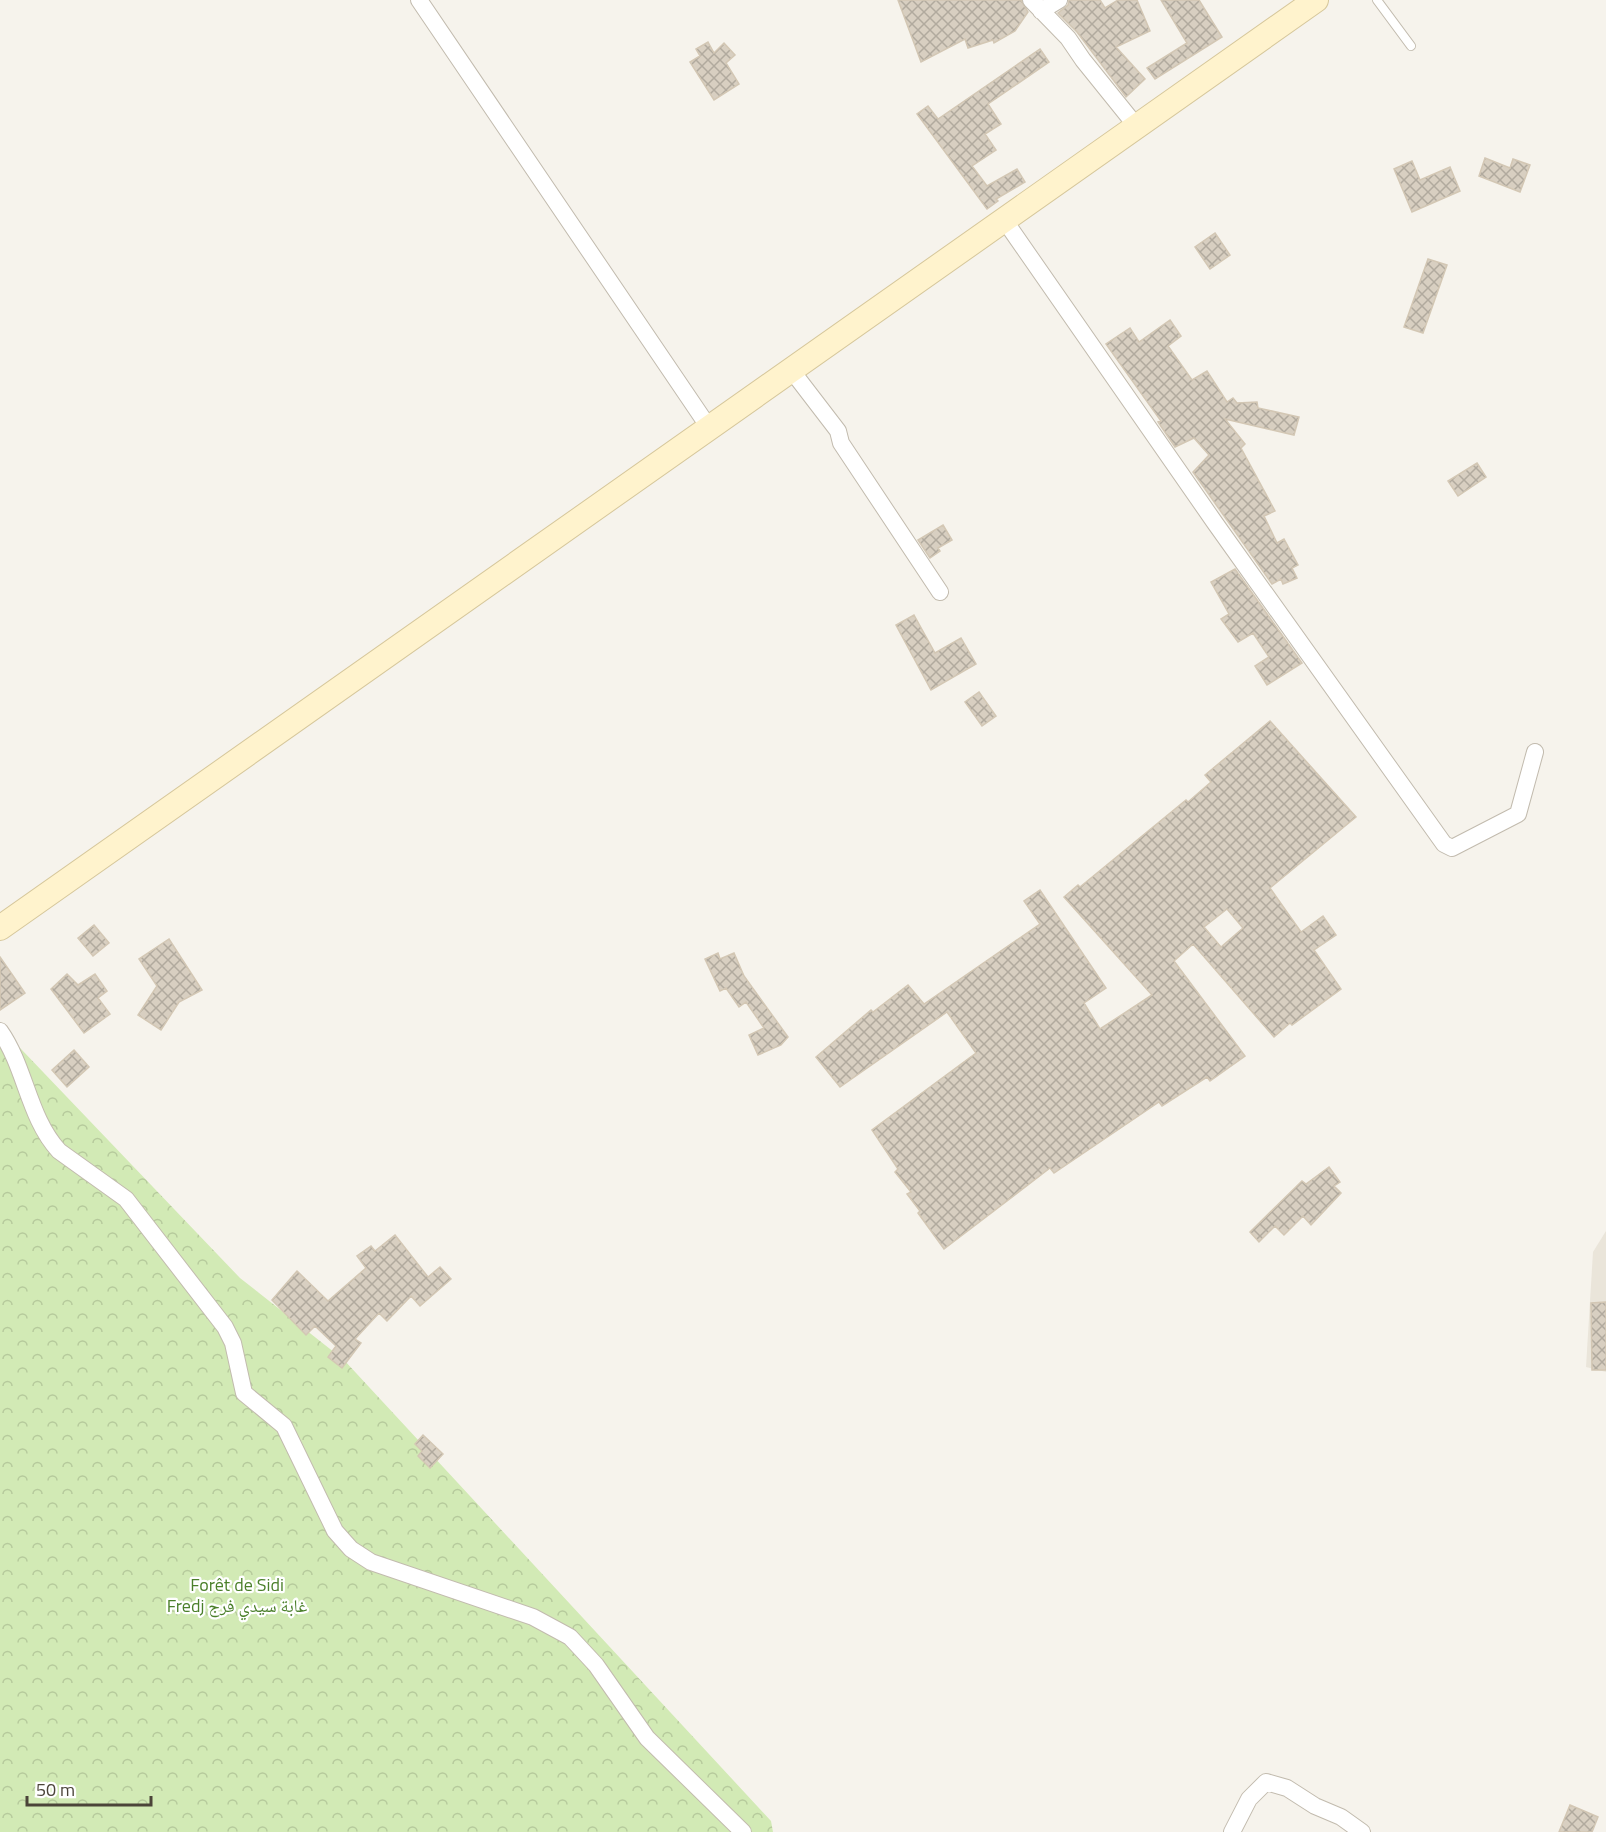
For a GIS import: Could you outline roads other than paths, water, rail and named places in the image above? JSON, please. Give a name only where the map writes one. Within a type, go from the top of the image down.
[{"type":"main road","points":[[0,928],[1316,0]]},
{"type":"street","points":[[419,0],[710,429]]},
{"type":"street","points":[[1036,6],[1059,0]]},
{"type":"street","points":[[1036,6],[1068,38],[1137,127]]},
{"type":"street","points":[[1005,221],[1215,523],[1444,844],[1452,848],[1518,814],[1535,752]]},
{"type":"street","points":[[792,371],[838,431],[841,443],[940,592]]},
{"type":"street","points":[[0,1031],[8,1044],[38,1120],[51,1143],[117,1191],[135,1207],[225,1327],[233,1343],[244,1393],[284,1426],[334,1531],[351,1549],[371,1562],[533,1617],[570,1637],[596,1665],[647,1738],[743,1832]]},
{"type":"street","points":[[1232,1832],[1250,1799],[1266,1782],[1287,1788],[1315,1806],[1341,1817],[1362,1832]]},
{"type":"lane","points":[[1377,0],[1411,46]]},
{"type":"park label","name":"Forêt de Sidi Fredj غابة سيدي فرج","points":[[237,1594]]}]
